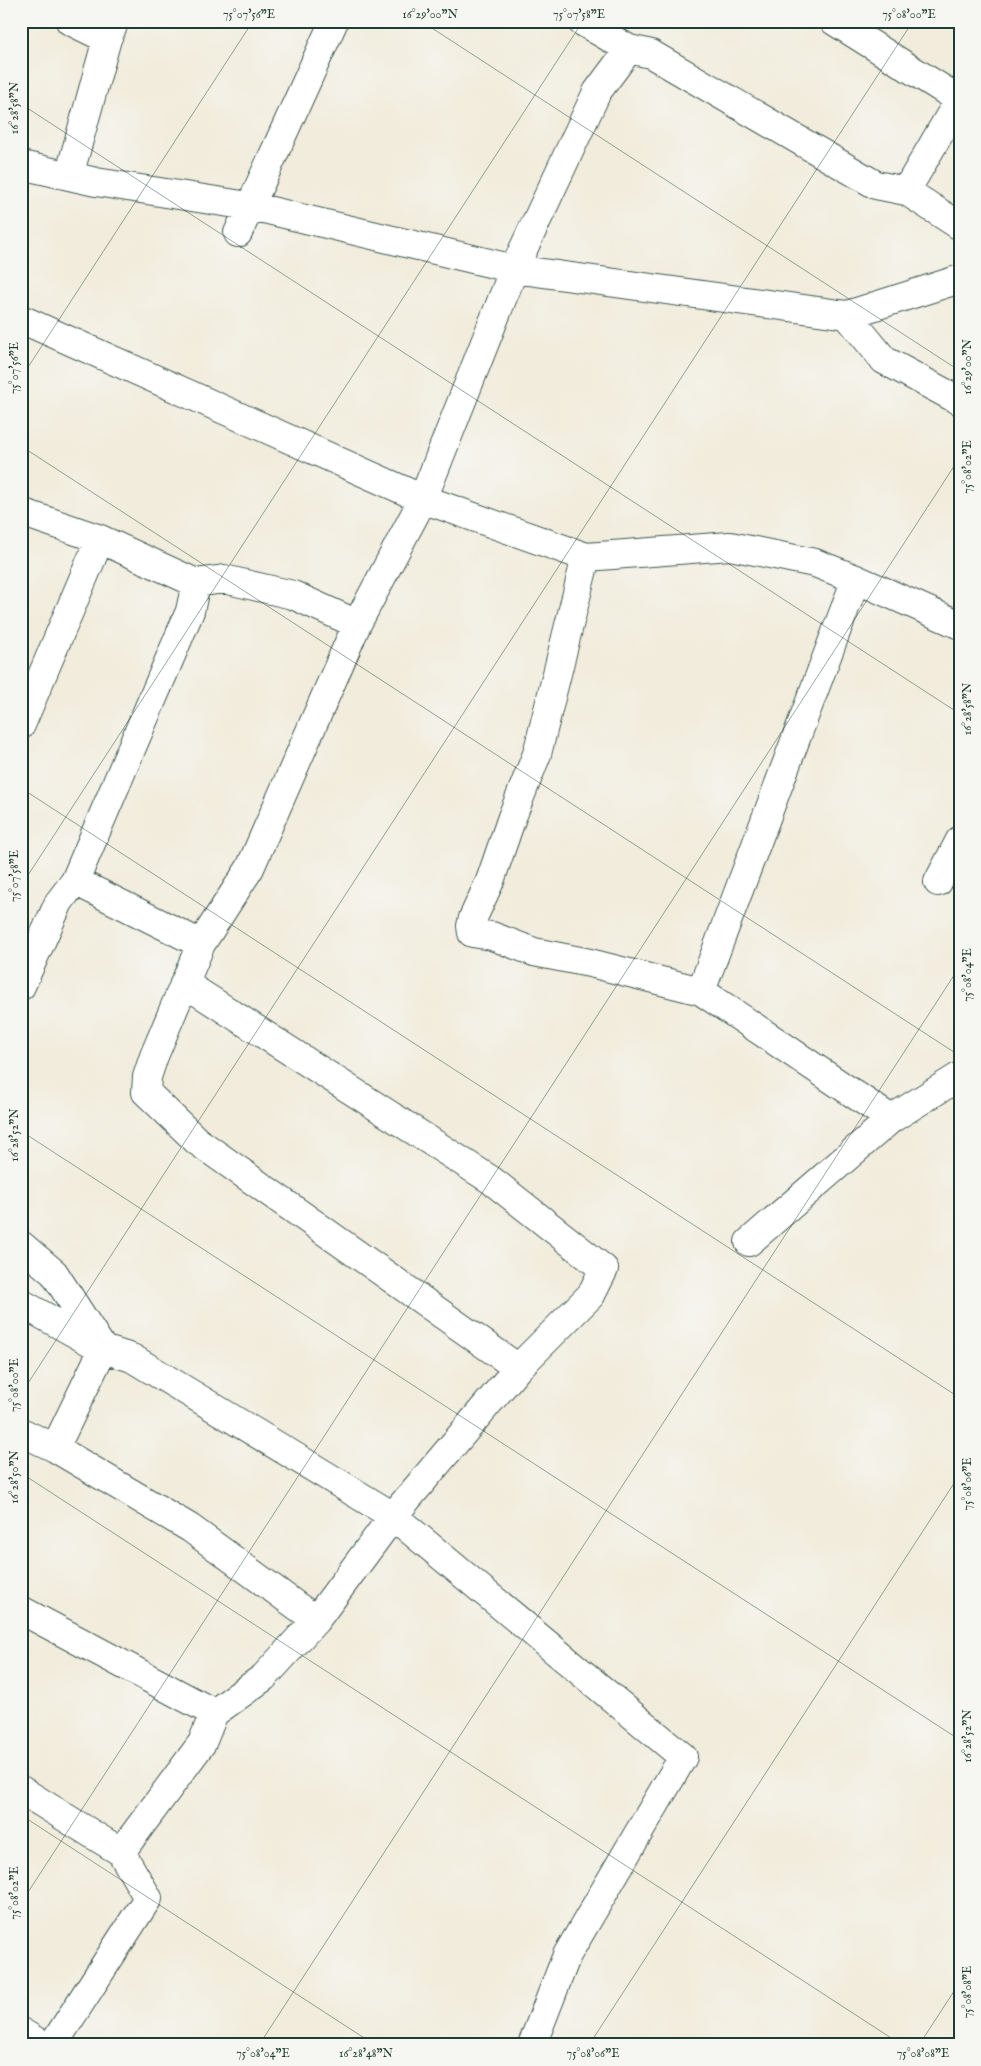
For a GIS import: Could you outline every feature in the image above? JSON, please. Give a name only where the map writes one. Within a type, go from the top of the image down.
[{"type":"street","points":[[69,176],[111,30],[70,21]]},
{"type":"street","points":[[238,233],[334,21]]},
{"type":"street","points":[[581,21],[629,50],[650,54],[876,184],[906,191],[960,226]]},
{"type":"street","points":[[834,21],[959,100],[906,191]]},
{"type":"street","points":[[518,1368],[197,1141],[146,1092],[147,1076],[201,944],[250,868],[357,624],[422,499],[514,269],[597,92],[629,50]]},
{"type":"street","points":[[21,165],[69,176],[250,206],[514,269],[847,315],[960,279]]},
{"type":"street","points":[[847,315],[884,360],[960,401]]},
{"type":"street","points":[[21,318],[422,499],[586,557],[730,546],[814,563],[856,579],[960,625]]},
{"type":"street","points":[[21,512],[100,540],[196,583],[224,579],[293,595],[357,624]]},
{"type":"street","points":[[21,724],[100,540]]},
{"type":"street","points":[[586,557],[537,754],[512,817],[490,881],[473,918],[472,933],[492,936],[534,952],[590,963],[701,991],[891,1119]]},
{"type":"street","points":[[701,991],[856,579]]},
{"type":"street","points":[[21,986],[59,902],[76,881],[190,611],[196,583]]},
{"type":"street","points":[[938,882],[960,840]]},
{"type":"street","points":[[76,881],[201,944]]},
{"type":"street","points":[[121,1852],[202,1743],[214,1713],[264,1677],[316,1620],[392,1516],[518,1368],[591,1296],[604,1269],[491,1180],[184,983]]},
{"type":"street","points":[[749,1242],[891,1119],[960,1076]]},
{"type":"street","points":[[21,1245],[54,1273],[103,1349]]},
{"type":"street","points":[[21,1303],[103,1349],[132,1358],[392,1516],[683,1758],[567,1955],[532,2045]]},
{"type":"street","points":[[55,1448],[103,1349]]},
{"type":"street","points":[[21,1432],[55,1448],[190,1528],[316,1620]]},
{"type":"street","points":[[21,1610],[214,1713]]},
{"type":"street","points":[[21,1790],[121,1852],[148,1898],[53,2045]]},
{"type":"street","points":[[21,2032],[42,2045]]}]
